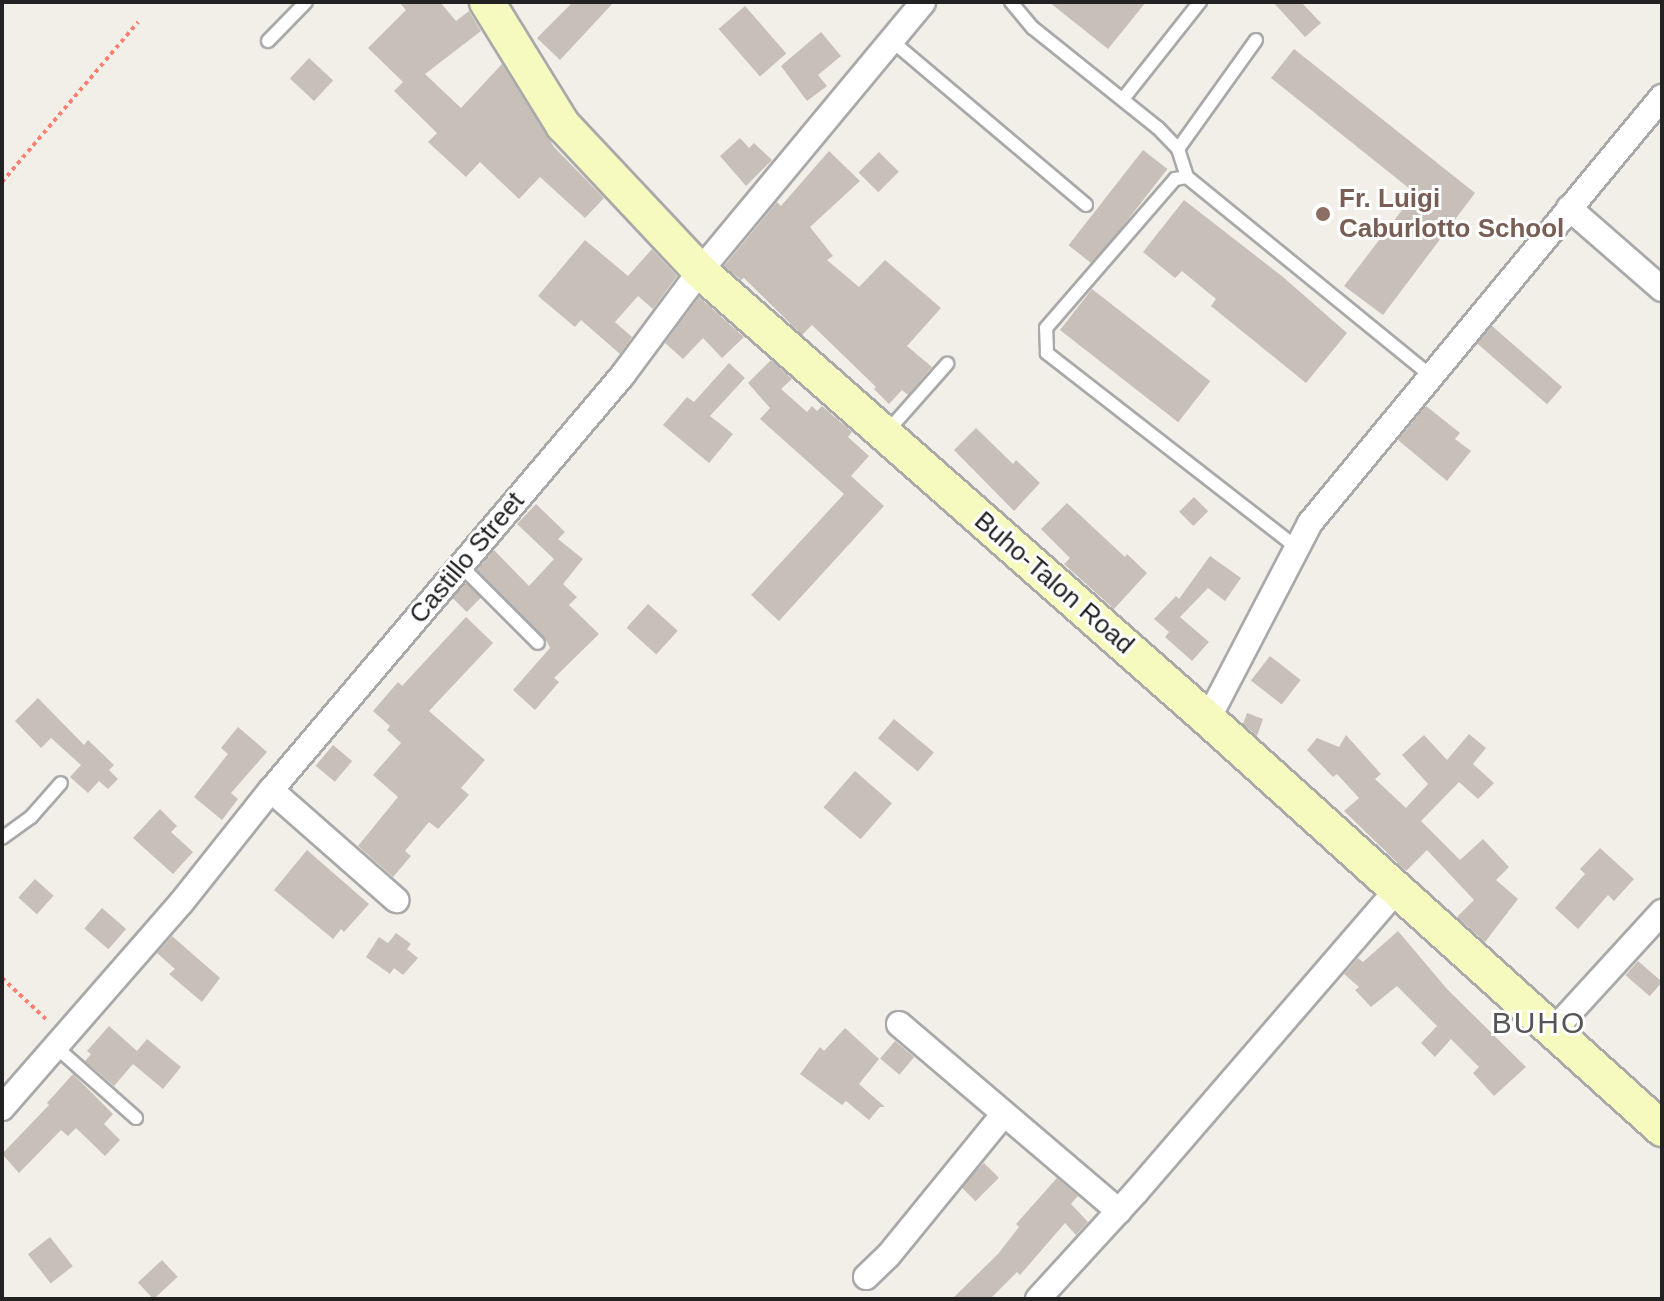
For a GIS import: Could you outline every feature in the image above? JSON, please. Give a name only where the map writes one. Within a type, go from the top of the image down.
[{"type":"street","name":"Buho-Talon Road","points":[[487,2],[563,125],[700,271],[1208,719],[1662,1129]]},
{"type":"street","name":"Castillo Street","points":[[2,1108],[181,903],[271,790],[622,376],[700,271],[923,2]]},
{"type":"street","points":[[1208,719],[1310,523],[1662,97]]},
{"type":"street","points":[[1569,208],[1662,289]]},
{"type":"street","points":[[271,790],[396,900]]},
{"type":"street","points":[[1038,1299],[1119,1211],[1396,891]]},
{"type":"street","points":[[1552,1032],[1662,912]]},
{"type":"street","points":[[899,1024],[1119,1211]]},
{"type":"street","points":[[866,1277],[888,1256],[1004,1114]]},
{"type":"lane","points":[[268,41],[306,2]]},
{"type":"lane","points":[[1011,2],[1033,28],[1123,99],[1178,149],[1187,177],[1432,377]]},
{"type":"lane","points":[[1123,99],[1200,2]]},
{"type":"lane","points":[[1178,149],[1256,40]]},
{"type":"lane","points":[[892,41],[1086,205]]},
{"type":"lane","points":[[1187,177],[1175,179],[1046,328],[1047,353],[1296,547]]},
{"type":"lane","points":[[885,434],[947,364]]},
{"type":"lane","points":[[460,565],[538,643]]},
{"type":"lane","points":[[2,838],[31,817],[61,783]]},
{"type":"lane","points":[[60,1042],[136,1118]]},
{"type":"path","points":[[2,182],[138,22]]},
{"type":"path","points":[[2,978],[60,1042]]},
{"type":"building","points":[[399,2],[440,2],[456,21],[469,11],[481,31],[425,74],[461,108],[502,64],[554,147],[604,198],[585,218],[540,177],[519,199],[480,162],[466,177],[428,142],[437,133],[394,91],[403,82],[368,48],[406,10]]},
{"type":"building","points":[[573,2],[614,2],[560,60],[537,38]]},
{"type":"building","points":[[1049,2],[1146,2],[1108,49]]},
{"type":"building","points":[[1273,2],[1301,2],[1321,23],[1305,37]]},
{"type":"building","points":[[745,6],[786,54],[760,77],[719,29]]},
{"type":"building","points":[[821,32],[841,56],[818,75],[827,86],[807,101],[781,66]]},
{"type":"building","points":[[1294,49],[1475,193],[1383,315],[1344,286],[1415,193],[1271,78]]},
{"type":"building","points":[[309,58],[333,81],[314,101],[290,78]]},
{"type":"building","points":[[740,138],[749,148],[754,143],[772,160],[746,186],[720,156]]},
{"type":"building","points":[[1143,150],[1167,169],[1093,264],[1069,245]]},
{"type":"building","points":[[829,151],[860,181],[810,227],[833,256],[827,260],[859,287],[885,260],[941,308],[907,346],[932,367],[908,395],[902,390],[889,404],[874,389],[876,387],[812,325],[802,335],[744,278],[741,280],[724,266],[777,202],[781,206]]},
{"type":"building","points":[[879,152],[899,172],[878,192],[858,173]]},
{"type":"building","points":[[1184,200],[1283,277],[1347,333],[1306,383],[1211,306],[1216,299],[1182,271],[1175,278],[1143,252]]},
{"type":"building","points":[[585,240],[628,276],[652,249],[677,276],[653,309],[638,296],[615,322],[632,337],[620,354],[581,320],[575,327],[538,296]]},
{"type":"building","points":[[1092,289],[1210,381],[1178,422],[1060,330]]},
{"type":"building","points":[[699,297],[744,337],[722,358],[703,338],[683,359],[665,343]]},
{"type":"building","points":[[1492,326],[1562,387],[1547,404],[1477,343]]},
{"type":"building","points":[[771,360],[792,379],[781,389],[807,412],[812,406],[817,411],[822,406],[852,432],[848,437],[869,456],[851,476],[884,506],[779,621],[751,595],[844,494],[760,419],[770,408],[748,383]]},
{"type":"building","points":[[729,363],[745,378],[710,416],[733,434],[709,463],[663,425],[687,397],[694,402]]},
{"type":"building","points":[[1426,406],[1460,433],[1455,439],[1471,451],[1447,481],[1398,440]]},
{"type":"building","points":[[976,428],[1013,464],[1016,460],[1040,483],[1014,511],[954,450]]},
{"type":"building","points":[[1194,497],[1208,511],[1193,526],[1179,512]]},
{"type":"building","points":[[1067,503],[1125,557],[1127,554],[1147,573],[1114,609],[1064,564],[1070,558],[1041,529]]},
{"type":"building","points":[[536,504],[565,532],[558,539],[583,559],[563,584],[577,597],[569,605],[599,634],[554,678],[559,682],[535,710],[513,690],[550,648],[546,640],[477,570],[494,550],[529,586],[554,559],[517,524]]},
{"type":"building","points":[[1210,556],[1241,578],[1225,601],[1208,588],[1180,617],[1209,642],[1192,661],[1165,637],[1169,632],[1154,619],[1176,596],[1179,599]]},
{"type":"building","points":[[466,583],[481,598],[467,612],[452,597]]},
{"type":"building","points":[[648,604],[678,631],[656,655],[627,628]]},
{"type":"building","points":[[466,617],[493,643],[429,711],[485,760],[461,788],[469,795],[438,829],[429,822],[405,851],[411,856],[393,877],[358,846],[398,797],[373,775],[401,743],[387,730],[390,726],[373,711],[398,682],[402,686]]},
{"type":"building","points":[[1270,656],[1301,680],[1282,704],[1251,680]]},
{"type":"building","points":[[38,698],[84,745],[88,740],[114,765],[109,770],[118,779],[108,789],[99,781],[88,793],[70,777],[81,765],[51,738],[41,748],[15,721]]},
{"type":"building","points":[[1247,713],[1263,719],[1257,736],[1243,724]]},
{"type":"building","points":[[894,719],[934,752],[918,772],[878,738]]},
{"type":"building","points":[[238,727],[267,752],[231,793],[238,799],[222,820],[194,797],[228,754],[221,748]]},
{"type":"building","points":[[1469,734],[1486,748],[1473,764],[1494,783],[1478,799],[1459,782],[1421,821],[1460,860],[1483,839],[1509,867],[1496,880],[1518,899],[1485,942],[1457,917],[1474,900],[1427,850],[1406,871],[1344,811],[1359,798],[1337,774],[1333,777],[1307,750],[1317,738],[1339,747],[1346,735],[1381,774],[1375,779],[1406,808],[1428,784],[1402,755],[1424,735],[1447,760]]},
{"type":"building","points":[[333,745],[352,761],[335,782],[316,766]]},
{"type":"building","points":[[855,771],[892,803],[860,839],[824,807]]},
{"type":"building","points":[[160,809],[177,826],[171,832],[193,852],[173,874],[133,838]]},
{"type":"building","points":[[1600,848],[1634,879],[1614,901],[1608,895],[1578,929],[1555,908],[1585,874],[1580,869]]},
{"type":"building","points":[[307,850],[369,904],[344,932],[341,929],[333,939],[274,890]]},
{"type":"building","points":[[35,879],[54,896],[37,914],[18,898]]},
{"type":"building","points":[[102,908],[126,929],[108,949],[84,928]]},
{"type":"building","points":[[1398,931],[1447,989],[1526,1067],[1494,1096],[1473,1073],[1479,1067],[1451,1039],[1435,1057],[1421,1043],[1437,1026],[1397,986],[1371,1007],[1355,990],[1359,987],[1344,974],[1358,958],[1363,962]]},
{"type":"building","points":[[396,933],[411,944],[407,949],[418,958],[403,975],[394,968],[390,974],[366,957],[379,937],[388,943]]},
{"type":"building","points":[[172,936],[220,978],[202,1002],[169,974],[175,969],[157,953]]},
{"type":"building","points":[[1638,961],[1662,982],[1650,996],[1626,975]]},
{"type":"building","points":[[109,1026],[137,1051],[147,1039],[181,1067],[163,1089],[133,1064],[114,1086],[85,1061],[91,1054],[87,1051]]},
{"type":"building","points":[[845,1028],[879,1059],[859,1084],[885,1107],[880,1107],[869,1120],[846,1101],[842,1105],[800,1074],[820,1047],[824,1051]]},
{"type":"building","points":[[895,1041],[914,1057],[899,1075],[880,1059]]},
{"type":"building","points":[[73,1074],[113,1114],[104,1124],[120,1140],[105,1156],[76,1128],[68,1136],[61,1130],[19,1173],[2,1154],[49,1105],[47,1103]]},
{"type":"building","points":[[984,1163],[999,1178],[976,1201],[961,1186]]},
{"type":"building","points":[[1057,1178],[1078,1196],[1071,1204],[1088,1222],[1076,1235],[1065,1223],[1020,1275],[1017,1272],[990,1299],[952,1299],[998,1254],[1019,1227],[1016,1224]]},
{"type":"building","points":[[50,1237],[73,1266],[51,1283],[28,1254]]},
{"type":"building","points":[[162,1260],[178,1277],[154,1299],[138,1283]]},
{"type":"place","name":"Fr. Luigi Caburlotto School","points":[[1323,214]]},
{"type":"district","name":"BUHO","points":[[1539,1023]]}]
